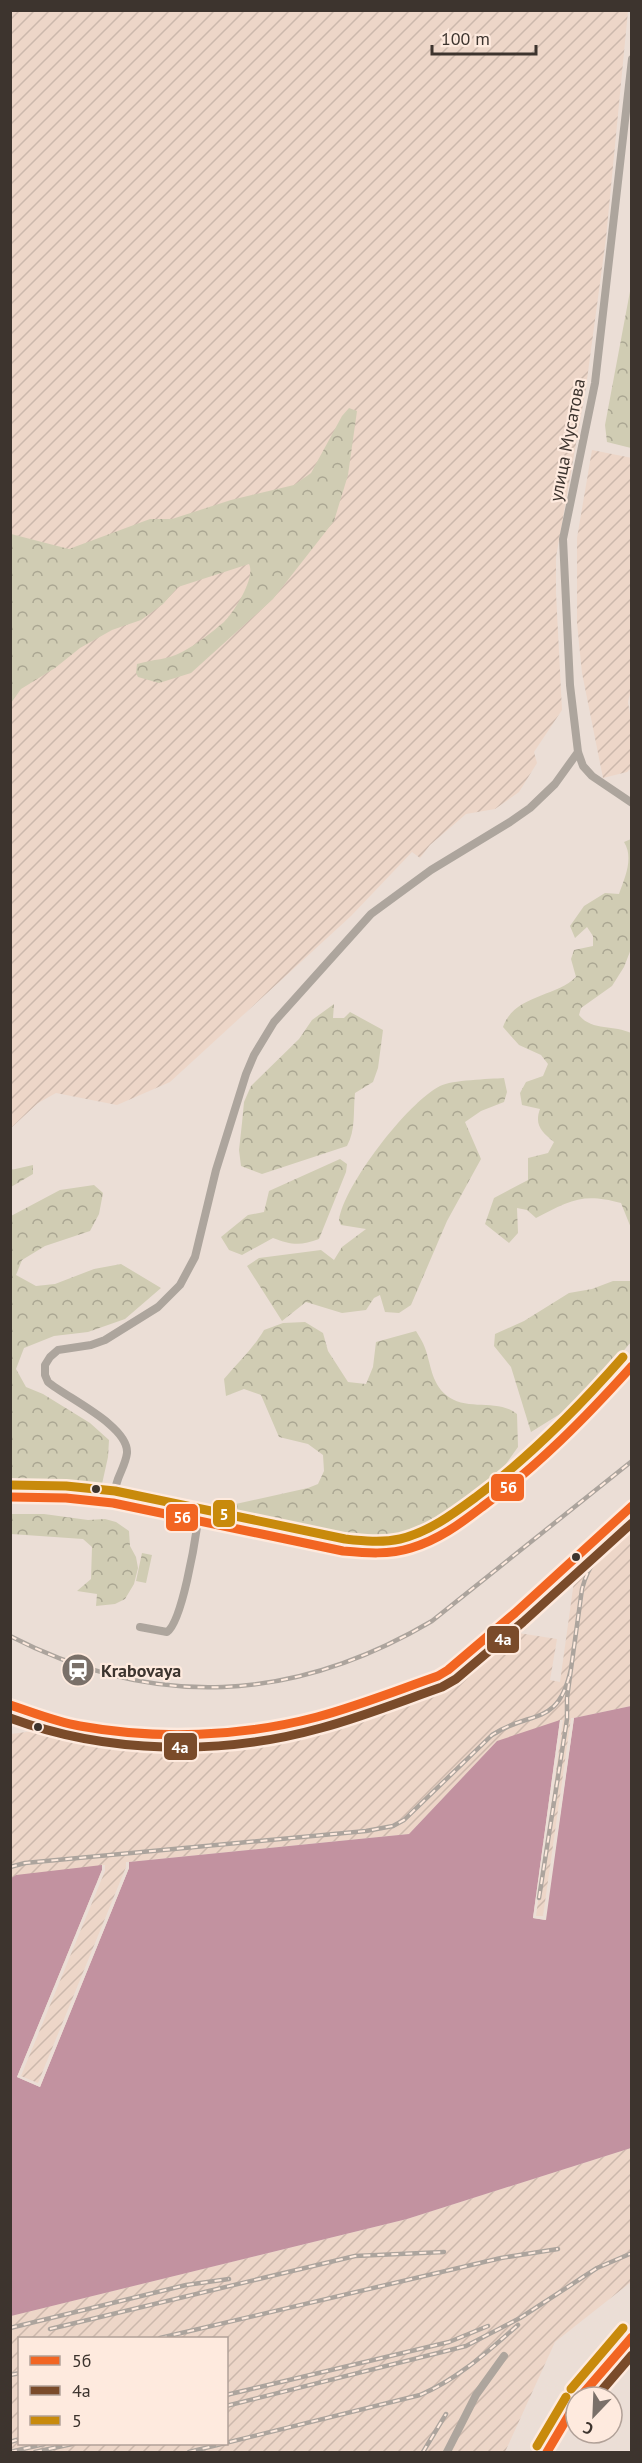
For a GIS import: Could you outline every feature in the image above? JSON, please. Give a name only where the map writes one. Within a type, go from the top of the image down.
[{"type":"main road","points":[[10,1497],[66,1498],[113,1503],[320,1547],[367,1553],[410,1548],[429,1542],[450,1530],[502,1494],[543,1459],[597,1406],[632,1365]]},
{"type":"main road","points":[[590,2385],[632,2336]]},
{"type":"main road","points":[[547,2452],[564,2423]]},
{"type":"street","name":"улица Мусатова","points":[[632,58],[595,383],[563,539],[570,685],[578,752],[584,766],[592,776],[632,803]]},
{"type":"street","points":[[113,1503],[127,1451],[124,1441],[118,1432],[97,1414],[48,1382],[45,1365],[58,1350],[91,1345],[105,1340],[158,1308],[180,1285],[195,1257],[216,1170],[246,1074],[254,1055],[274,1022],[371,914],[431,870],[530,808],[555,784],[578,752]]},
{"type":"street","points":[[10,1705],[49,1719],[117,1731],[217,1733],[243,1731],[317,1716],[438,1676],[448,1670],[632,1506]]},
{"type":"street","points":[[140,1627],[166,1632],[175,1622],[181,1608],[198,1521]]},
{"type":"street","points":[[447,2452],[476,2395],[504,2356]]},
{"type":"shaded area","points":[[11,11],[628,11],[606,238],[586,387],[556,557],[562,710],[534,752],[537,763],[519,792],[495,809],[466,814],[430,845],[420,858],[412,852],[351,916],[170,1082],[117,1105],[56,1093],[38,1103],[11,1128]]},
{"type":"shaded area","points":[[592,450],[632,458],[632,686],[628,702],[631,720],[631,768],[627,772],[603,778],[582,673],[577,623],[577,538]]},
{"type":"shaded area","points":[[631,1520],[631,1706],[574,1718],[546,1920],[533,1918],[497,1741],[409,1834],[129,1862],[129,1868],[40,2087],[17,2077],[11,1879],[11,1734],[64,1727],[90,1740],[187,1749],[302,1737],[326,1725],[446,1685],[512,1632],[557,1639],[550,1680],[560,1682],[575,1574]]},
{"type":"shaded area","points":[[631,1706],[631,2148],[407,2219],[11,2316],[10,1879],[16,1875],[102,1865],[102,1870],[17,2077],[40,2087],[129,1868],[129,1862],[409,1834],[497,1741],[560,1720],[533,1918],[545,1920],[574,1718]]},
{"type":"shaded area","points":[[631,2148],[631,2282],[555,2342],[505,2452],[11,2452],[10,2316],[407,2219]]},
{"type":"green space","points":[[631,286],[631,448],[607,442],[605,425]]},
{"type":"green space","points":[[349,408],[357,411],[348,475],[334,521],[273,599],[191,673],[159,683],[138,677],[136,673],[137,664],[177,655],[224,622],[247,586],[249,564],[178,587],[163,604],[141,620],[112,630],[80,648],[55,668],[21,689],[11,703],[11,534],[69,549],[150,519],[172,519],[231,500],[294,485],[311,473],[342,416]]},
{"type":"green space","points":[[631,839],[631,949],[624,967],[612,986],[581,1008],[579,1015],[597,1026],[631,1033],[631,1228],[621,1203],[586,1198],[567,1203],[536,1218],[527,1210],[517,1208],[518,1233],[509,1243],[485,1224],[494,1198],[528,1180],[528,1158],[548,1153],[554,1142],[540,1128],[538,1115],[540,1109],[522,1105],[520,1093],[526,1082],[543,1076],[548,1064],[541,1055],[519,1045],[503,1027],[508,1016],[516,1008],[568,984],[576,977],[571,959],[574,950],[593,946],[593,936],[587,927],[575,938],[570,926],[584,906],[605,893],[619,894],[628,861],[624,842]]},
{"type":"green space","points":[[334,1004],[333,1018],[344,1018],[350,1012],[383,1030],[378,1068],[373,1082],[355,1093],[353,1127],[347,1146],[262,1174],[241,1166],[239,1150],[244,1102],[251,1086],[299,1039],[312,1020]]},
{"type":"green space","points":[[504,1078],[507,1092],[504,1102],[481,1111],[465,1122],[481,1159],[447,1221],[411,1305],[399,1313],[385,1312],[380,1295],[374,1298],[366,1310],[342,1313],[306,1302],[282,1321],[247,1266],[259,1258],[321,1250],[334,1260],[342,1247],[366,1229],[341,1225],[339,1220],[343,1205],[365,1166],[395,1126],[411,1109],[440,1086],[453,1082]]},
{"type":"green space","points":[[340,1159],[347,1164],[346,1172],[319,1239],[296,1244],[273,1238],[242,1255],[229,1250],[221,1237],[248,1215],[264,1212],[269,1191]]},
{"type":"green space","points":[[33,1165],[33,1174],[11,1187],[11,1170]]},
{"type":"green space","points":[[94,1185],[103,1193],[99,1214],[90,1231],[45,1246],[22,1260],[16,1275],[36,1286],[55,1284],[94,1269],[121,1264],[161,1288],[125,1319],[88,1332],[54,1336],[24,1348],[16,1369],[26,1387],[43,1394],[90,1423],[109,1440],[108,1457],[102,1484],[11,1484],[11,1216],[60,1190]]},
{"type":"green space","points":[[613,1281],[631,1281],[631,1342],[581,1401],[531,1432],[511,1367],[494,1346],[495,1334],[524,1321],[569,1293],[592,1289]]},
{"type":"green space","points":[[305,1322],[323,1333],[328,1351],[348,1382],[366,1384],[373,1367],[376,1342],[416,1331],[424,1346],[434,1379],[446,1395],[463,1403],[501,1407],[517,1414],[518,1447],[501,1471],[428,1529],[385,1540],[357,1540],[316,1529],[213,1512],[210,1508],[215,1502],[231,1505],[318,1484],[324,1471],[323,1455],[308,1444],[279,1437],[261,1395],[244,1389],[226,1396],[224,1379],[264,1330],[283,1323]]},
{"type":"green space","points":[[11,1514],[44,1514],[88,1520],[105,1519],[116,1522],[129,1531],[130,1546],[136,1557],[138,1568],[134,1584],[125,1599],[115,1604],[96,1606],[97,1594],[77,1591],[91,1579],[92,1547],[83,1539],[11,1534]]},
{"type":"green space","points":[[142,1553],[152,1555],[146,1583],[136,1581]]},
{"type":"pier","points":[[571,1718],[574,1718],[546,1920],[533,1918],[560,1720],[563,1720],[536,1916],[543,1916]]},
{"type":"pier","points":[[126,1862],[129,1862],[129,1868],[40,2087],[17,2077],[102,1870],[102,1865],[105,1865],[105,1871],[21,2076],[38,2083],[126,1867]]},
{"type":"railway","points":[[10,1636],[64,1660],[117,1676],[170,1685],[223,1687],[275,1681],[328,1668],[380,1648],[432,1621],[632,1461]]},
{"type":"railway","points":[[539,1898],[567,1719],[567,1698],[582,1589],[595,1560],[632,1526]]},
{"type":"railway","points":[[10,1867],[25,1863],[366,1831],[393,1826],[404,1820],[492,1735],[551,1709],[559,1701],[566,1688],[571,1669]]},
{"type":"railway","points":[[164,2337],[501,2258],[558,2249]]},
{"type":"railway","points":[[50,2329],[355,2256],[444,2252]]},
{"type":"railway","points":[[228,2406],[466,2346],[520,2318],[597,2268],[632,2253]]},
{"type":"railway","points":[[10,2328],[186,2285],[229,2279]]},
{"type":"railway","points":[[228,2442],[420,2395],[460,2373],[518,2325]]},
{"type":"railway","points":[[228,2395],[449,2342],[488,2326]]},
{"type":"railway","points":[[10,2375],[18,2373]]},
{"type":"railway","points":[[423,2452],[446,2414]]},
{"type":"railway","points":[[10,2442],[18,2440]]},
{"type":"railway","points":[[10,2452],[40,2445]]},
{"type":"railway","points":[[35,2452],[67,2445]]},
{"type":"railway","points":[[189,2452],[217,2445]]},
{"type":"transit line","name":"5","points":[[10,1485],[66,1486],[115,1491],[345,1539],[366,1541],[400,1539],[440,1522],[516,1465],[589,1395],[623,1357]]},
{"type":"transit line","name":"5б","points":[[10,1497],[66,1498],[113,1503],[343,1551],[394,1552],[421,1545],[448,1531],[503,1491],[561,1440],[632,1366]]},
{"type":"transit line","name":"5б","points":[[10,1705],[80,1726],[169,1735],[259,1729],[348,1708],[438,1676],[448,1670],[515,1613],[632,1506]]},
{"type":"transit line","name":"4а","points":[[10,1718],[85,1739],[164,1747],[204,1747],[244,1743],[283,1737],[352,1719],[442,1687],[456,1679],[632,1523]]},
{"type":"transit line","name":"5","points":[[574,2385],[623,2328]]},
{"type":"transit line","name":"5б","points":[[590,2385],[632,2337]]},
{"type":"transit line","name":"4а","points":[[606,2385],[632,2355]]},
{"type":"transit line","name":"5","points":[[537,2446],[564,2400]]},
{"type":"transit line","name":"5б","points":[[547,2452],[564,2423]]},
{"type":"place","name":"Krabovaya","points":[[78,1670]]}]
